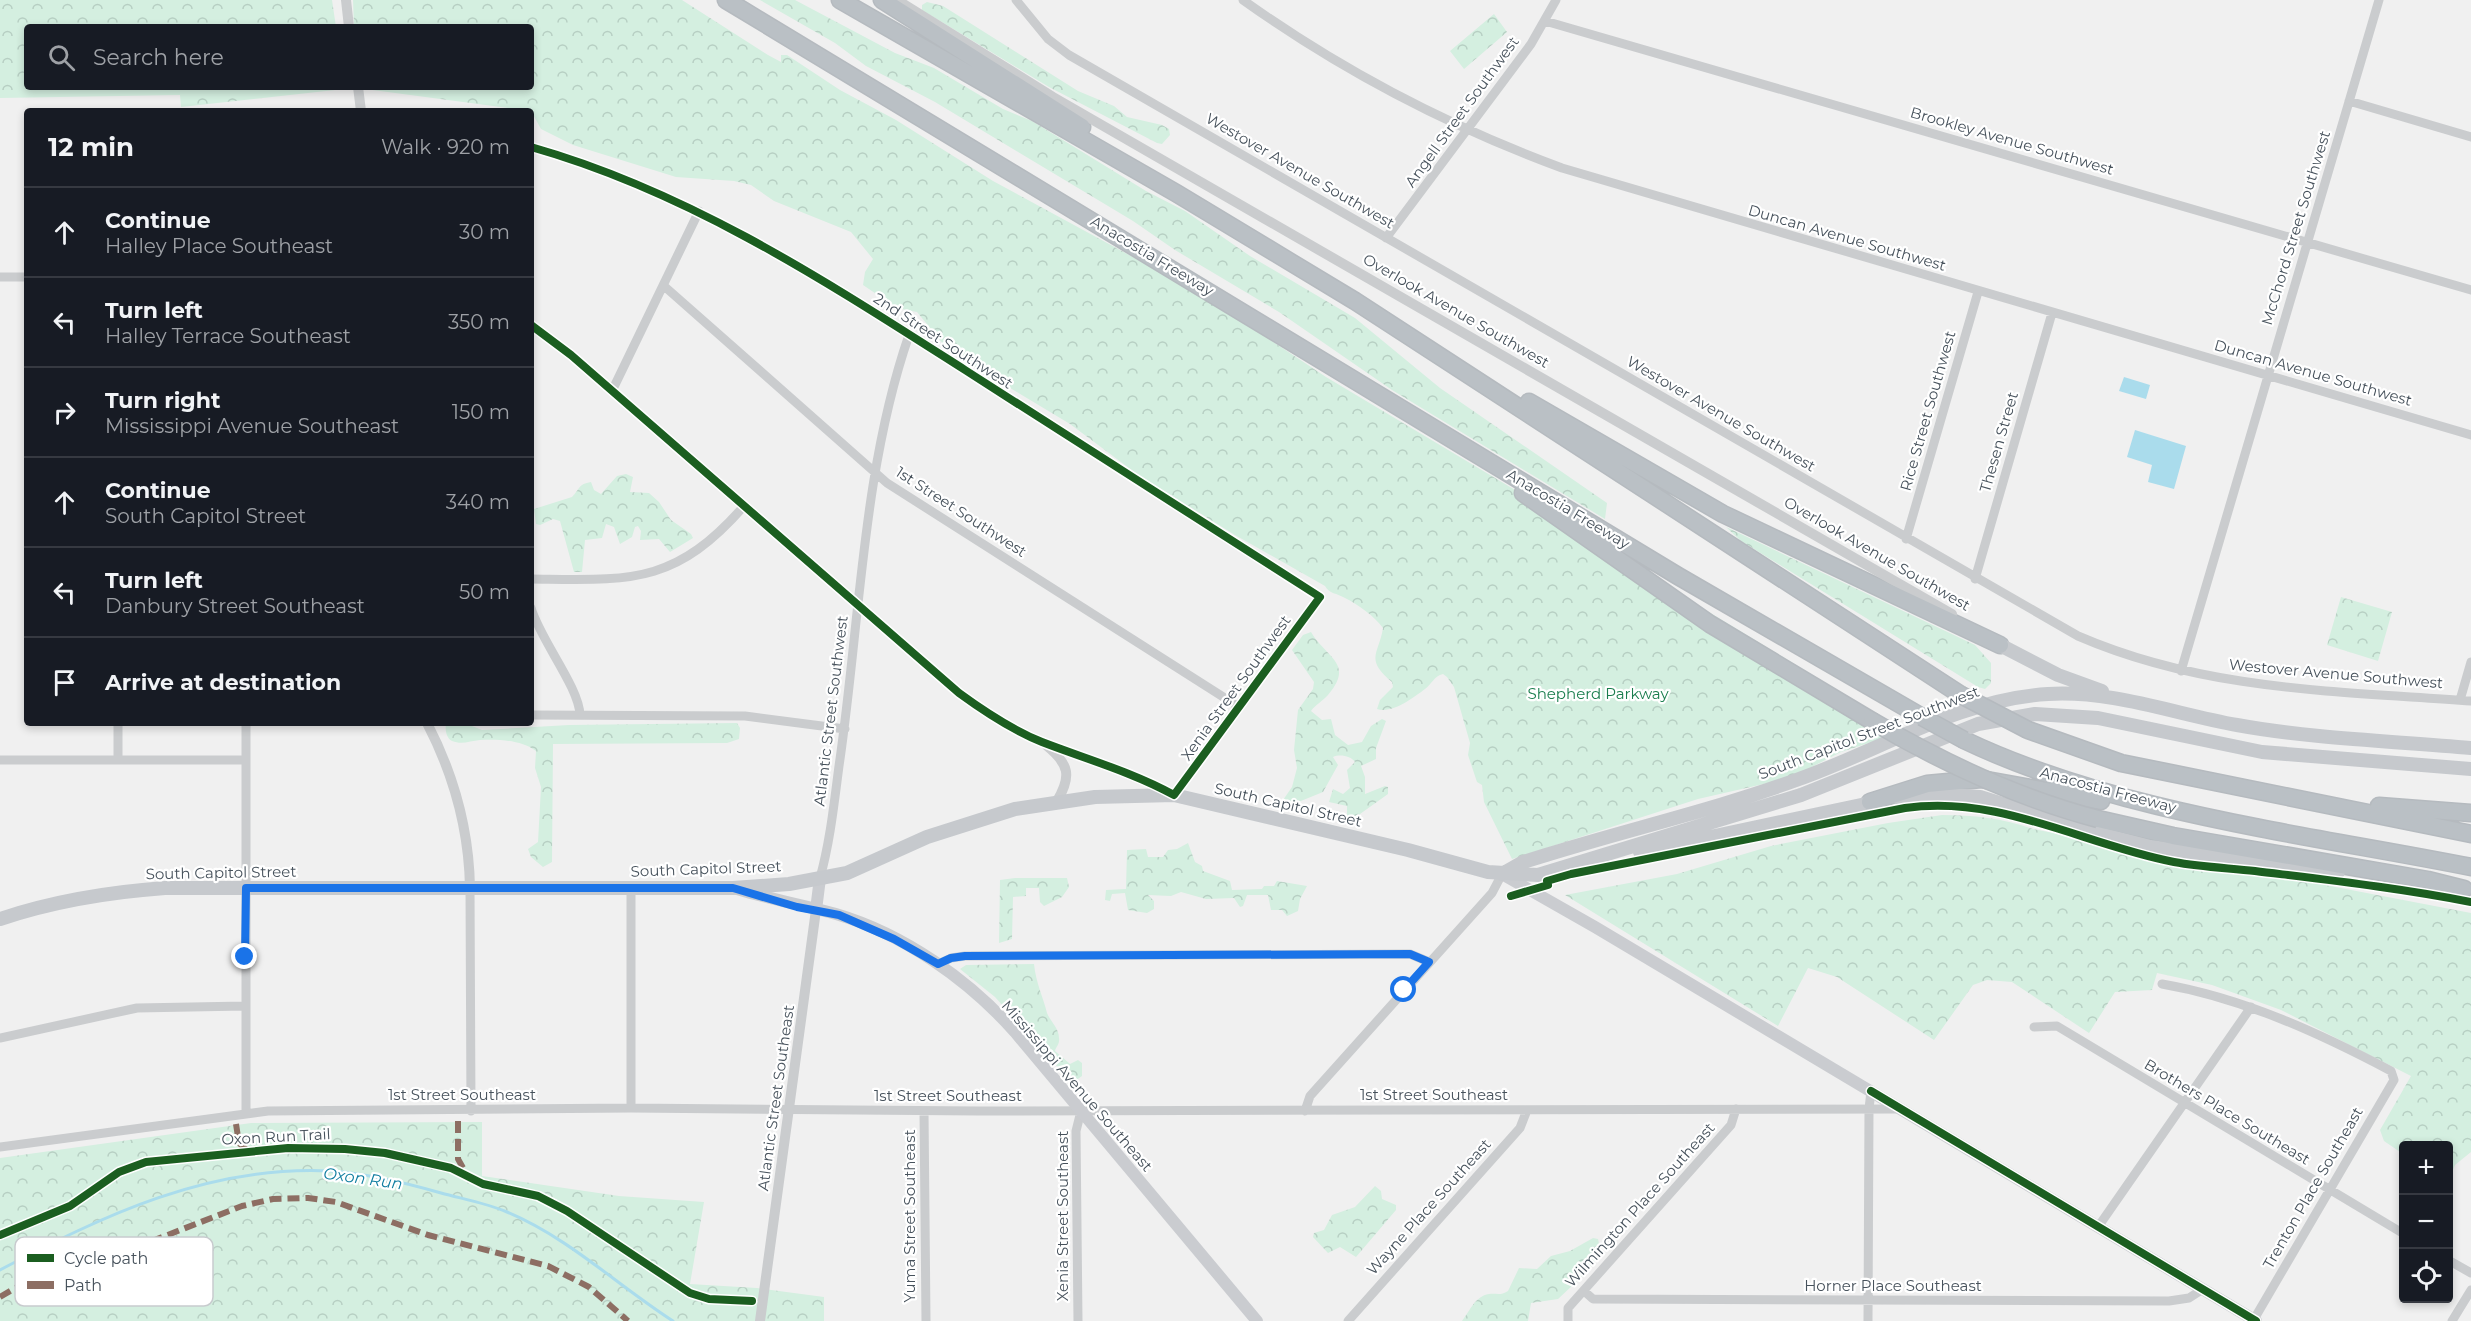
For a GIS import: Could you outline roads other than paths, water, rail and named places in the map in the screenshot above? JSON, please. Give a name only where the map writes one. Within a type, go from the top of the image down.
[{"type":"highway","name":"Anacostia Freeway","points":[[726,0],[1709,594],[1964,740],[2029,768],[2079,785],[2244,823],[2471,867]]},
{"type":"highway","name":"Anacostia Freeway","points":[[840,0],[1176,193],[1346,295],[1961,695],[2028,730],[2121,763],[2471,834]]},
{"type":"highway","points":[[882,0],[1126,155],[1176,193]]},
{"type":"highway","points":[[1458,368],[1509,390],[1723,514],[2000,645]]},
{"type":"highway","points":[[1410,413],[1461,453],[1526,495],[1661,592],[1734,639],[1872,721],[1974,775],[2041,802],[2156,833],[2428,880],[2468,890]]},
{"type":"highway","points":[[1870,802],[1928,784],[1981,779],[2194,820],[2244,823]]},
{"type":"highway","points":[[2275,796],[2328,798],[2378,806],[2471,813]]},
{"type":"main road","points":[[2000,645],[2071,681],[2153,706]]},
{"type":"main road","name":"South Capitol Street Southwest","points":[[1502,874],[1539,857],[1797,780],[1955,715],[2008,699],[2048,694],[2076,694],[2153,706],[2257,728],[2471,748]]},
{"type":"main road","points":[[1596,857],[1793,797],[1962,729],[2022,715],[2049,713],[2098,718],[2262,752],[2471,769]]},
{"type":"main road","name":"South Capitol Street","points":[[0,919],[60,902],[97,895],[165,888],[733,888],[847,873],[952,828],[1015,809],[1057,801],[1174,795],[1502,874],[1538,874],[1596,857]]},
{"type":"main road","points":[[1596,857],[1662,848],[1870,802],[1925,795],[1980,797],[2096,833],[2162,849],[2468,890]]},
{"type":"main road","points":[[1502,874],[1871,1091],[2254,1321]]},
{"type":"main road","name":"Atlantic Street Southeast","points":[[816,910],[820,878]]},
{"type":"main road","name":"Mississippi Avenue Southeast","points":[[733,888],[839,915],[872,928],[938,964],[970,989],[1007,1024],[1257,1321]]},
{"type":"street","points":[[346,0],[349,24]]},
{"type":"street","name":"Overlook Avenue Southwest","points":[[897,0],[1053,97],[1955,616],[2000,645]]},
{"type":"street","name":"Westover Avenue Southwest","points":[[1016,0],[1050,41],[1069,55],[1975,579],[2078,636],[2126,656],[2181,671],[2277,687],[2471,701]]},
{"type":"street","name":"Duncan Avenue Southwest","points":[[1243,0],[1347,68],[1416,105],[1469,130],[1579,174],[2471,435]]},
{"type":"street","name":"Angell Street Southwest","points":[[1386,238],[1469,130],[1545,21],[1556,0]]},
{"type":"street","name":"McChord Street Southwest","points":[[2181,671],[2379,0]]},
{"type":"street","name":"Brookley Avenue Southwest","points":[[1545,21],[2471,290]]},
{"type":"street","points":[[358,90],[361,108]]},
{"type":"street","points":[[2349,102],[2471,137]]},
{"type":"street","name":"2nd Street Southwest","points":[[534,148],[624,178],[699,211],[798,265],[1320,597]]},
{"type":"street","points":[[612,391],[699,211]]},
{"type":"street","points":[[0,277],[24,277]]},
{"type":"street","name":"1st Street Southwest","points":[[664,286],[876,473],[930,511],[1239,707]]},
{"type":"street","name":"Rice Street Southwest","points":[[1906,539],[1978,292]]},
{"type":"street","name":"Thesen Street","points":[[1975,579],[2052,313]]},
{"type":"street","points":[[534,327],[571,354],[958,693],[1004,723],[1042,742],[1145,779],[1174,795]]},
{"type":"street","name":"Atlantic Street Southwest","points":[[820,878],[827,853],[876,473],[894,384],[909,335]]},
{"type":"street","points":[[534,579],[617,579],[658,572],[697,552],[722,531],[744,506]]},
{"type":"street","name":"Xenia Street Southwest","points":[[1174,795],[1320,597]]},
{"type":"street","points":[[534,616],[543,639],[576,697],[580,715]]},
{"type":"street","points":[[2460,700],[2471,662]]},
{"type":"street","points":[[534,715],[745,716],[844,729]]},
{"type":"street","points":[[118,726],[118,760]]},
{"type":"street","points":[[246,726],[246,1112]]},
{"type":"street","points":[[428,726],[444,758],[457,795],[467,846],[470,888],[471,1111]]},
{"type":"street","points":[[1042,742],[1061,758],[1066,766],[1064,790],[1057,801]]},
{"type":"street","points":[[0,760],[246,760]]},
{"type":"street","points":[[1305,1111],[1310,1096],[1492,893],[1502,874]]},
{"type":"street","points":[[631,888],[631,1108]]},
{"type":"street","name":"Atlantic Street Southeast","points":[[760,1321],[816,910]]},
{"type":"street","points":[[938,964],[951,958],[965,956],[1410,954],[1429,962]]},
{"type":"street","points":[[2098,1227],[2251,1007],[2208,993],[2162,984]]},
{"type":"street","points":[[0,1038],[136,1008],[245,1006]]},
{"type":"street","name":"Trenton Place Southeast","points":[[2251,1007],[2391,1071],[2394,1080],[2254,1321]]},
{"type":"street","name":"Brothers Place Southeast","points":[[2034,1027],[2057,1026],[2399,1232]]},
{"type":"street","points":[[1868,1321],[1871,1091]]},
{"type":"street","name":"1st Street Southeast","points":[[0,1147],[246,1112],[631,1108],[924,1111],[1899,1109]]},
{"type":"street","name":"Wilmington Place Southeast","points":[[1568,1321],[1568,1308],[1731,1125],[1736,1109]]},
{"type":"street","name":"Wayne Place Southeast","points":[[1348,1321],[1520,1128],[1527,1110]]},
{"type":"street","name":"Yuma Street Southeast","points":[[924,1111],[926,1321]]},
{"type":"street","name":"Xenia Street Southeast","points":[[1078,1321],[1076,1131],[1081,1111]]},
{"type":"street","points":[[2453,1263],[2471,1274]]},
{"type":"street","name":"Horner Place Southeast","points":[[1584,1291],[1593,1299],[2169,1301],[2189,1298],[2203,1289]]},
{"type":"street","points":[[2452,1321],[2471,1290]]},
{"type":"water","points":[[2124,377],[2150,385],[2146,399],[2119,391]]},
{"type":"water","points":[[2135,430],[2186,446],[2174,489],[2148,482],[2152,465],[2127,457]]},
{"type":"waterway","name":"Oxon Run","points":[[64,1237],[118,1213],[200,1185],[242,1176],[285,1171],[330,1171],[358,1174],[400,1182],[507,1212],[572,1248],[673,1321]]},
{"type":"waterway","name":"Oxon Run","points":[[0,1270],[15,1262]]},
{"type":"park label","name":"Shepherd Parkway","points":[[1598,694]]}]
